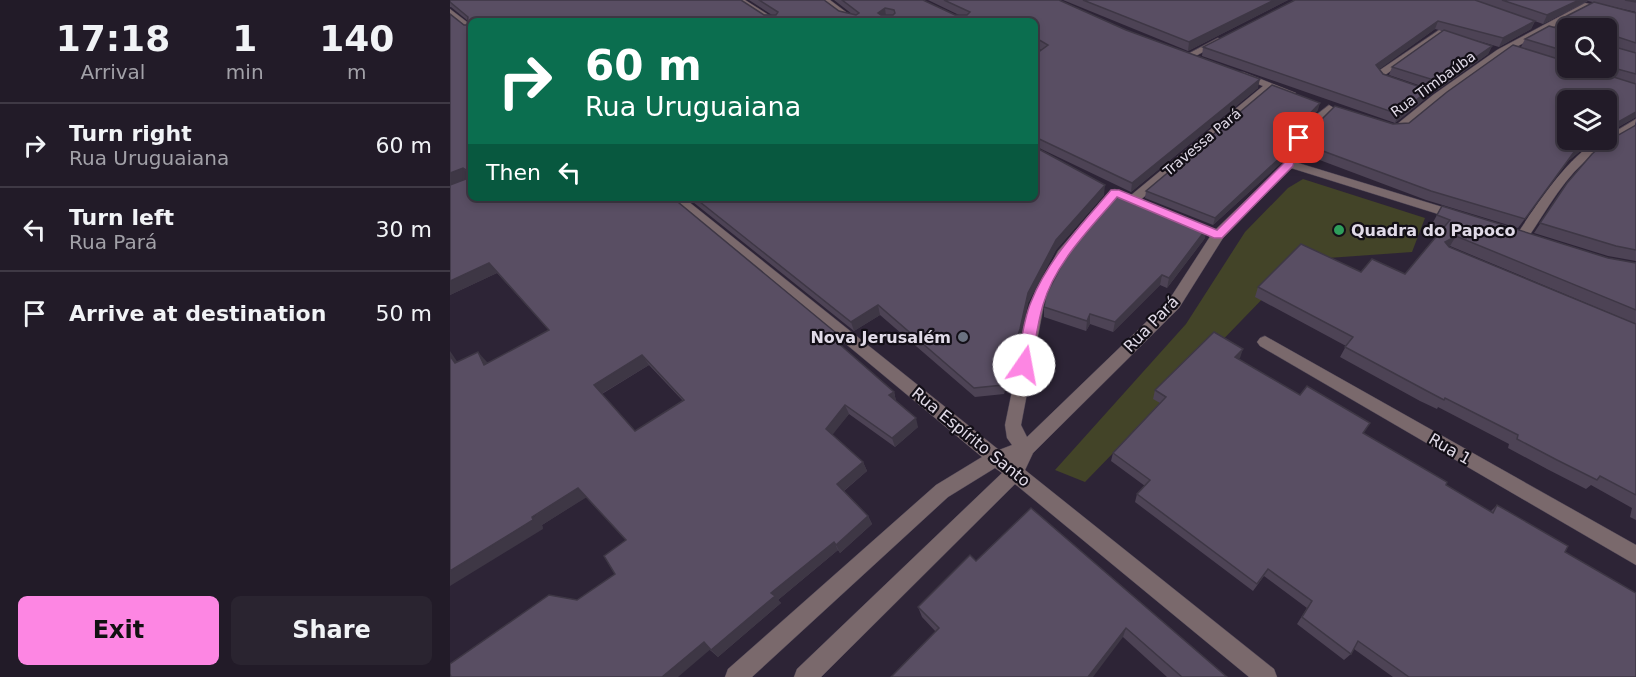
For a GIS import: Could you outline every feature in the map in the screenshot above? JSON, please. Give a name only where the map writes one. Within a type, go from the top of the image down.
[{"type":"street","points":[[739,0],[769,18]]},
{"type":"street","points":[[827,2],[841,0]]},
{"type":"street","points":[[827,2],[850,18]]},
{"type":"street","name":"Rua Timbaúba","points":[[1379,125],[1394,129],[1400,128],[1437,97],[1504,50],[1588,5],[1636,17]]},
{"type":"street","points":[[450,11],[468,26]]},
{"type":"street","points":[[1533,25],[1557,33]]},
{"type":"street","points":[[1405,86],[1383,79],[1380,74],[1439,33],[1467,41]]},
{"type":"street","points":[[1199,60],[1184,55],[1230,35]]},
{"type":"street","points":[[1489,48],[1518,51]]},
{"type":"street","points":[[1230,71],[1300,96]]},
{"type":"street","name":"Travessa Pará","points":[[1134,199],[1270,85]]},
{"type":"street","points":[[1426,93],[1437,97]]},
{"type":"street","name":"Rua Pará","points":[[805,677],[1015,472],[1027,448],[1174,304],[1213,233],[1289,164],[1292,149],[1299,138],[1329,108]]},
{"type":"street","points":[[1522,236],[1556,185],[1586,153],[1628,131],[1636,122]]},
{"type":"street","points":[[1289,164],[1466,219]]},
{"type":"street","points":[[1027,448],[1016,438],[1013,425],[1037,304],[1063,254],[1110,190],[1150,206]]},
{"type":"street","name":"Rua Espírito Santo","points":[[680,201],[1266,677]]},
{"type":"street","name":"Rua 1","points":[[1265,342],[1636,556]]},
{"type":"street","name":"Rua Pará","points":[[736,677],[942,491],[996,458],[1027,448]]},
{"type":"green space","points":[[1303,179],[1425,218],[1412,252],[1300,260],[1085,482],[1055,470],[1186,324],[1245,232],[1288,188]]},
{"type":"building","points":[[450,0],[741,0],[764,15],[776,15],[778,12],[759,0],[824,0],[839,11],[856,15],[859,13],[842,0],[923,0],[955,15],[967,15],[970,12],[944,0],[1059,0],[1126,30],[1260,79],[1132,183],[1038,138],[1038,50],[1048,45],[1038,39],[1038,18],[468,18],[468,201],[677,201],[835,332],[829,335],[894,392],[889,395],[916,418],[892,438],[845,405],[826,429],[863,462],[837,484],[868,516],[836,545],[834,542],[771,593],[775,596],[711,650],[704,642],[662,677],[451,677],[450,664],[549,595],[577,600],[615,574],[604,556],[626,540],[578,488],[532,517],[533,520],[450,571],[450,356],[455,363],[478,352],[484,365],[549,330],[489,263],[450,281],[450,185],[466,179],[466,170],[463,168],[450,173],[450,14],[464,25],[467,25],[468,17]],"holes":[[[885,8],[894,10],[893,15],[878,13]],[[642,355],[684,400],[635,431],[594,385]]]},
{"type":"building","points":[[1083,0],[1274,0],[1189,42]]},
{"type":"building","points":[[1295,0],[1475,0],[1535,21],[1503,38],[1438,21],[1376,65],[1383,74],[1429,90],[1398,114],[1203,47]]},
{"type":"building","points":[[1502,0],[1579,0],[1547,15]]},
{"type":"building","points":[[1594,2],[1636,13],[1636,43],[1617,37],[1617,18],[1563,18]]},
{"type":"building","points":[[1549,26],[1557,28],[1557,49],[1525,39]]},
{"type":"building","points":[[1444,30],[1492,46],[1440,82],[1392,67]]},
{"type":"building","points":[[1513,45],[1557,59],[1557,78],[1617,78],[1636,84],[1636,112],[1617,123],[1617,90],[1557,90],[1557,150],[1577,150],[1525,219],[1431,191],[1304,144],[1309,132],[1335,106],[1393,124],[1409,123],[1447,92]]},
{"type":"building","points":[[1617,48],[1636,53],[1636,74],[1617,69]]},
{"type":"building","points":[[1272,85],[1320,103],[1296,128],[1284,154],[1215,218],[1146,191]]},
{"type":"building","points":[[1636,125],[1636,250],[1540,223],[1567,183],[1592,154],[1597,150],[1617,150],[1617,136]]},
{"type":"building","points":[[1038,149],[1105,185],[1056,240],[1028,293],[1003,385],[974,388],[878,305],[851,322],[699,201],[1038,201]]},
{"type":"building","points":[[1119,191],[1207,228],[1169,278],[1162,275],[1115,322],[1090,314],[1087,321],[1044,307],[1046,295],[1071,247]]},
{"type":"building","points":[[1442,206],[1608,258],[1636,263],[1636,310],[1456,236],[1445,242],[1449,247],[1636,324],[1636,495],[1600,476],[1597,480],[1557,460],[1517,439],[1518,435],[1445,398],[1444,400],[1345,347],[1353,337],[1258,287],[1301,244],[1361,272],[1372,259],[1405,274],[1450,220],[1437,215]]},
{"type":"building","points":[[1214,332],[1243,349],[1235,357],[1300,395],[1307,386],[1370,423],[1363,433],[1447,482],[1446,485],[1493,513],[1497,505],[1568,546],[1565,552],[1636,593],[1636,677],[1409,677],[1358,641],[1351,654],[1302,617],[1312,601],[1268,569],[1257,584],[1137,494],[1150,480],[1113,453],[1166,397],[1155,390]]},
{"type":"building","points":[[1031,508],[1227,677],[1182,677],[1126,628],[1088,677],[891,677],[939,628],[918,607],[970,555],[976,561]]},
{"type":"place","name":"Quadra do Papoco","points":[[1339,230]]},
{"type":"place","name":"Nova Jerusalém","points":[[963,337]]},
{"type":"route","points":[[1024,365],[1037,304],[1050,275],[1063,254],[1115,193],[1218,235],[1289,164],[1292,149],[1299,138]]}]
